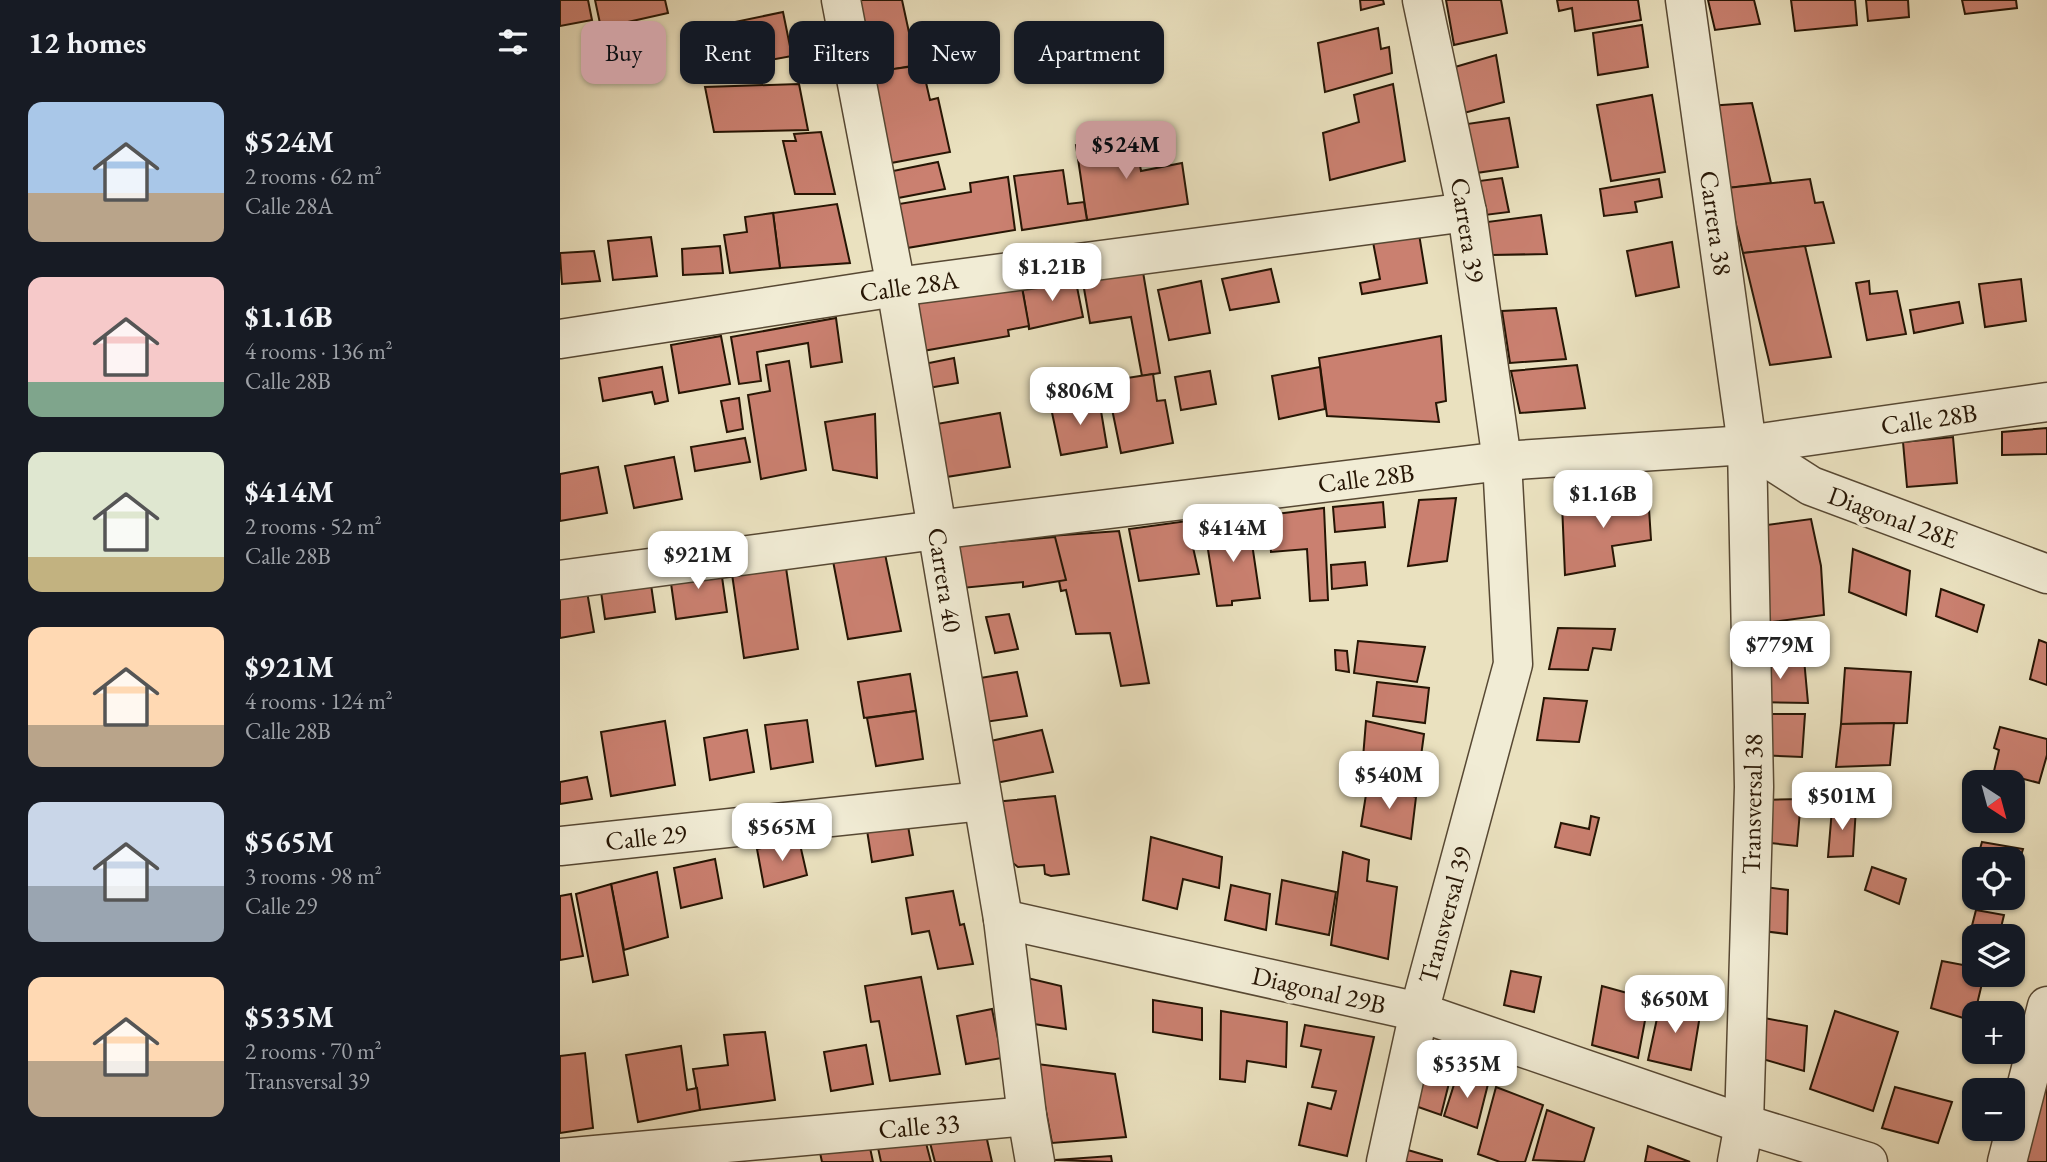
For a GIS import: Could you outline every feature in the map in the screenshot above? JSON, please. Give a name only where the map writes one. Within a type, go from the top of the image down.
[{"type":"street","name":"Carrera 40","points":[[841,0],[897,287],[1003,919],[1035,1162]]},
{"type":"street","name":"Carrera 39","points":[[1422,0],[1467,212],[1502,461]]},
{"type":"street","name":"Carrera 38","points":[[1685,0],[1747,445]]},
{"type":"street","name":"Calle 28A","points":[[560,339],[897,287],[1467,212]]},
{"type":"street","name":"Calle 28B","points":[[560,580],[936,530],[1502,461],[1747,445],[2047,402]]},
{"type":"street","name":"Diagonal 28E","points":[[1747,445],[1811,486],[2047,574]]},
{"type":"street","name":"Transversal 38","points":[[1737,1162],[1744,1124],[1754,787],[1747,445]]},
{"type":"street","name":"Transversal 39","points":[[1386,1162],[1419,1012],[1513,664],[1502,461]]},
{"type":"street","name":"Calle 29","points":[[560,846],[982,801]]},
{"type":"street","name":"Diagonal 29B","points":[[1003,919],[1419,1012],[1744,1124],[1868,1162]]},
{"type":"street","points":[[2007,1162],[2047,1006]]},
{"type":"street","name":"Calle 33","points":[[560,1158],[1027,1116]]},
{"type":"building","points":[[560,0],[588,0],[592,20],[560,26]]},
{"type":"building","points":[[595,0],[665,0],[668,13],[632,21],[600,21]]},
{"type":"building","points":[[847,0],[902,0],[908,28],[908,67],[894,69],[894,21],[852,21]]},
{"type":"building","points":[[1360,0],[1383,0],[1384,4],[1361,10]]},
{"type":"building","points":[[1446,0],[1501,0],[1507,33],[1454,45]]},
{"type":"building","points":[[1557,0],[1638,0],[1641,20],[1575,31],[1572,8],[1559,11]]},
{"type":"building","points":[[1708,0],[1754,0],[1760,24],[1715,30]]},
{"type":"building","points":[[1791,0],[1855,0],[1857,25],[1795,31]]},
{"type":"building","points":[[1866,0],[1908,0],[1909,17],[1868,21]]},
{"type":"building","points":[[1962,0],[2016,0],[2017,8],[1965,14]]},
{"type":"building","points":[[783,12],[789,57],[775,59],[775,21],[740,21]]},
{"type":"building","points":[[1642,25],[1648,67],[1598,75],[1593,33]]},
{"type":"building","points":[[1378,28],[1381,49],[1389,47],[1392,73],[1325,92],[1318,43]]},
{"type":"building","points":[[1496,55],[1504,102],[1464,113],[1455,67]]},
{"type":"building","points":[[908,67],[908,84],[926,84],[930,100],[938,98],[950,152],[891,163],[875,84],[894,84],[894,69]]},
{"type":"building","points":[[799,84],[808,130],[714,132],[705,87]]},
{"type":"building","points":[[1393,84],[1405,161],[1330,180],[1323,133],[1359,122],[1354,95]]},
{"type":"building","points":[[1652,95],[1665,172],[1611,181],[1597,105]]},
{"type":"building","points":[[1752,103],[1771,183],[1727,188],[1707,106]]},
{"type":"building","points":[[1509,118],[1518,167],[1476,173],[1467,124]]},
{"type":"building","points":[[821,132],[835,194],[795,194],[783,141],[796,141],[794,134]]},
{"type":"building","points":[[1135,137],[1141,171],[1182,163],[1188,204],[1087,220],[1076,145]]},
{"type":"building","points":[[938,162],[945,189],[898,198],[893,171]]},
{"type":"building","points":[[1063,170],[1068,204],[1084,202],[1087,220],[1022,230],[1014,176]]},
{"type":"building","points":[[1008,177],[1015,230],[907,248],[899,204],[971,192],[970,183]]},
{"type":"building","points":[[1502,178],[1509,212],[1485,215],[1479,181]]},
{"type":"building","points":[[1659,179],[1662,197],[1635,202],[1637,212],[1604,216],[1600,189]]},
{"type":"building","points":[[1810,179],[1815,203],[1823,202],[1834,243],[1743,253],[1727,188]]},
{"type":"building","points":[[837,204],[850,263],[780,268],[773,213]]},
{"type":"building","points":[[773,213],[780,268],[730,273],[724,235],[747,232],[745,217]]},
{"type":"building","points":[[1541,215],[1547,254],[1491,255],[1487,222]]},
{"type":"building","points":[[1419,234],[1427,283],[1362,294],[1360,283],[1380,279],[1373,242]]},
{"type":"building","points":[[651,237],[657,276],[613,280],[608,241]]},
{"type":"building","points":[[1672,242],[1679,287],[1636,296],[1627,251]]},
{"type":"building","points":[[720,246],[723,273],[683,275],[682,249]]},
{"type":"building","points":[[1805,246],[1831,357],[1770,365],[1743,253]]},
{"type":"building","points":[[594,251],[600,281],[562,284],[560,253]]},
{"type":"building","points":[[1142,266],[1160,373],[1142,376],[1131,317],[1090,323],[1082,277]]},
{"type":"building","points":[[1271,269],[1279,302],[1230,310],[1222,279]]},
{"type":"building","points":[[1075,277],[1083,317],[1029,329],[1022,287]]},
{"type":"building","points":[[2021,279],[2026,321],[1985,327],[1979,284]]},
{"type":"building","points":[[1201,281],[1210,333],[1169,340],[1158,290]]},
{"type":"building","points":[[1869,281],[1870,294],[1897,291],[1906,334],[1867,340],[1856,283]]},
{"type":"building","points":[[1021,282],[1029,326],[1008,330],[1009,336],[917,352],[908,301]]},
{"type":"building","points":[[1959,302],[1963,323],[1914,333],[1910,310]]},
{"type":"building","points":[[1556,308],[1566,359],[1510,363],[1502,311]]},
{"type":"building","points":[[836,318],[842,362],[811,367],[808,343],[757,352],[761,381],[739,384],[731,337]]},
{"type":"building","points":[[721,336],[730,384],[679,393],[671,345]]},
{"type":"building","points":[[1441,336],[1446,401],[1436,403],[1439,422],[1327,416],[1319,358]]},
{"type":"building","points":[[954,358],[958,383],[928,388],[924,364]]},
{"type":"building","points":[[789,361],[806,470],[761,479],[748,395],[770,391],[766,365]]},
{"type":"building","points":[[1577,365],[1585,408],[1520,413],[1511,371]]},
{"type":"building","points":[[662,367],[668,401],[655,404],[652,392],[603,401],[599,378]]},
{"type":"building","points":[[1320,367],[1325,409],[1279,419],[1272,376]]},
{"type":"building","points":[[1210,371],[1216,404],[1181,410],[1175,377]]},
{"type":"building","points":[[1153,374],[1157,401],[1165,400],[1173,443],[1121,453],[1111,404],[1119,403],[1114,380]]},
{"type":"building","points":[[739,398],[743,429],[727,432],[721,401]]},
{"type":"building","points":[[1099,399],[1107,447],[1061,455],[1051,408]]},
{"type":"building","points":[[1000,413],[1010,467],[940,478],[931,425]]},
{"type":"building","points":[[875,414],[877,478],[833,470],[825,422]]},
{"type":"building","points":[[2047,428],[2047,454],[2002,455],[2002,432]]},
{"type":"building","points":[[1953,437],[1957,483],[1907,487],[1903,442]]},
{"type":"building","points":[[745,438],[750,462],[695,471],[691,447]]},
{"type":"building","points":[[674,457],[682,499],[634,508],[625,466]]},
{"type":"building","points":[[598,467],[607,513],[560,521],[560,474]]},
{"type":"building","points":[[1648,493],[1651,540],[1612,546],[1615,566],[1565,575],[1562,504]]},
{"type":"building","points":[[1456,498],[1447,561],[1408,566],[1419,500]]},
{"type":"building","points":[[1383,502],[1385,527],[1335,532],[1333,507]]},
{"type":"building","points":[[1324,508],[1328,600],[1310,601],[1307,549],[1271,552],[1268,515]]},
{"type":"building","points":[[1811,519],[1821,566],[1824,615],[1765,623],[1759,526]]},
{"type":"building","points":[[1187,521],[1199,574],[1139,581],[1129,529]]},
{"type":"building","points":[[1249,523],[1260,598],[1232,601],[1232,605],[1217,606],[1205,531]]},
{"type":"building","points":[[1119,531],[1149,683],[1121,686],[1110,633],[1076,634],[1066,590],[1061,591],[1050,536]]},
{"type":"building","points":[[1055,537],[1066,580],[1023,587],[1023,582],[962,588],[952,546]]},
{"type":"building","points":[[1853,549],[1910,571],[1906,615],[1849,592]]},
{"type":"building","points":[[885,554],[901,631],[848,639],[833,561]]},
{"type":"building","points":[[785,561],[798,649],[744,658],[732,574]]},
{"type":"building","points":[[1365,562],[1367,585],[1332,589],[1331,565]]},
{"type":"building","points":[[720,563],[727,612],[676,619],[669,569]]},
{"type":"building","points":[[649,571],[655,612],[605,619],[599,578]]},
{"type":"building","points":[[585,580],[594,632],[560,638],[560,584]]},
{"type":"building","points":[[1941,589],[1984,605],[1977,632],[1936,616]]},
{"type":"building","points":[[1009,614],[1018,649],[995,653],[986,617]]},
{"type":"building","points":[[1558,628],[1615,629],[1611,650],[1593,648],[1588,670],[1549,669]]},
{"type":"building","points":[[2039,640],[2047,643],[2047,685],[2030,679]]},
{"type":"building","points":[[1358,641],[1425,647],[1417,682],[1354,673]]},
{"type":"building","points":[[1335,650],[1347,651],[1349,672],[1336,670]]},
{"type":"building","points":[[1752,658],[1804,659],[1808,703],[1755,702]]},
{"type":"building","points":[[1845,668],[1911,672],[1907,723],[1841,724]]},
{"type":"building","points":[[1017,672],[1027,716],[978,723],[968,680]]},
{"type":"building","points":[[910,674],[916,711],[864,718],[858,682]]},
{"type":"building","points":[[1377,682],[1429,688],[1425,723],[1373,716]]},
{"type":"building","points":[[1544,698],[1587,701],[1579,742],[1537,740]]},
{"type":"building","points":[[916,711],[923,759],[876,766],[867,718]]},
{"type":"building","points":[[1759,714],[1805,714],[1802,757],[1757,755]]},
{"type":"building","points":[[807,720],[813,762],[771,769],[765,725]]},
{"type":"building","points":[[665,721],[675,785],[611,796],[601,732]]},
{"type":"building","points":[[1366,721],[1424,734],[1419,771],[1363,758]]},
{"type":"building","points":[[1894,723],[1890,765],[1836,767],[1841,724]]},
{"type":"building","points":[[2000,727],[2047,739],[2047,755],[2039,783],[2025,779],[2025,770],[1994,770],[1999,750],[1994,748]]},
{"type":"building","points":[[747,730],[754,772],[710,780],[704,738]]},
{"type":"building","points":[[1042,730],[1053,772],[990,784],[981,743]]},
{"type":"building","points":[[587,777],[592,799],[560,804],[560,782]]},
{"type":"building","points":[[1368,782],[1416,797],[1411,839],[1361,826]]},
{"type":"building","points":[[1055,796],[1069,874],[1051,876],[1045,874],[1044,865],[1018,867],[1009,860],[994,802]]},
{"type":"building","points":[[1801,799],[1797,846],[1761,842],[1762,800]]},
{"type":"building","points":[[1856,807],[1853,856],[1828,857],[1832,809]]},
{"type":"building","points":[[906,814],[913,855],[872,862],[866,824]]},
{"type":"building","points":[[1591,816],[1599,818],[1590,855],[1555,847],[1561,823],[1589,829]]},
{"type":"building","points":[[1151,837],[1222,857],[1219,888],[1183,879],[1177,909],[1143,900]]},
{"type":"building","points":[[799,840],[807,875],[764,887],[757,849]]},
{"type":"building","points":[[1982,842],[2011,847],[1981,847]]},
{"type":"building","points":[[1343,852],[1369,860],[1367,881],[1397,887],[1388,959],[1331,945]]},
{"type":"building","points":[[715,859],[722,898],[681,908],[674,868]]},
{"type":"building","points":[[1872,867],[1906,879],[1899,904],[1865,890]]},
{"type":"building","points":[[657,872],[668,937],[624,950],[611,884]]},
{"type":"building","points":[[1282,880],[1336,892],[1329,935],[1276,924]]},
{"type":"building","points":[[611,884],[628,975],[593,982],[576,894]]},
{"type":"building","points":[[1231,885],[1270,894],[1266,930],[1225,920]]},
{"type":"building","points":[[1765,887],[1788,890],[1787,934],[1763,931]]},
{"type":"building","points":[[953,891],[960,925],[964,924],[973,964],[938,969],[929,931],[912,934],[906,898]]},
{"type":"building","points":[[571,894],[583,956],[560,960],[560,896]]},
{"type":"building","points":[[1976,910],[2004,915],[2002,924],[1972,924]]},
{"type":"building","points":[[1942,961],[1962,965],[1962,987],[1981,987],[1978,1001],[1962,1001],[1962,1018],[1931,1008]]},
{"type":"building","points":[[1511,971],[1541,977],[1534,1012],[1504,1005]]},
{"type":"building","points":[[1019,976],[1061,986],[1066,1029],[1028,1023]]},
{"type":"building","points":[[921,977],[940,1074],[890,1081],[879,1021],[871,1022],[865,986]]},
{"type":"building","points":[[1602,986],[1649,999],[1638,1058],[1592,1045]]},
{"type":"building","points":[[1153,1000],[1202,1008],[1202,1040],[1153,1032]]},
{"type":"building","points":[[1661,1000],[1701,1009],[1691,1070],[1648,1060]]},
{"type":"building","points":[[992,1009],[1002,1058],[966,1064],[957,1016]]},
{"type":"building","points":[[1221,1011],[1287,1022],[1286,1067],[1247,1061],[1245,1082],[1220,1079]]},
{"type":"building","points":[[1835,1011],[1898,1032],[1873,1111],[1810,1089]]},
{"type":"building","points":[[1759,1017],[1807,1026],[1804,1071],[1759,1058]]},
{"type":"building","points":[[1305,1025],[1374,1037],[1347,1156],[1299,1145],[1308,1103],[1331,1109],[1336,1091],[1312,1087],[1321,1050],[1301,1046]]},
{"type":"building","points":[[765,1032],[775,1100],[700,1110],[693,1069],[728,1065],[724,1035]]},
{"type":"building","points":[[866,1045],[873,1084],[831,1091],[824,1052]]},
{"type":"building","points":[[681,1046],[687,1090],[697,1088],[700,1110],[638,1122],[626,1055]]},
{"type":"building","points":[[585,1053],[593,1128],[560,1133],[560,1056]]},
{"type":"building","points":[[1415,1056],[1452,1071],[1441,1115],[1404,1102]]},
{"type":"building","points":[[1037,1064],[1115,1074],[1126,1137],[1052,1143]]},
{"type":"building","points":[[1458,1072],[1488,1084],[1477,1128],[1444,1116]]},
{"type":"building","points":[[2034,1082],[2047,1086],[2047,1162],[2013,1162],[2019,1141],[2025,1141],[2025,1116]]},
{"type":"building","points":[[1496,1087],[1543,1105],[1525,1162],[1500,1162],[1478,1154]]},
{"type":"building","points":[[1895,1087],[1952,1102],[1938,1143],[1882,1128]]},
{"type":"building","points":[[1547,1110],[1594,1128],[1584,1162],[1533,1160]]},
{"type":"building","points":[[984,1126],[992,1162],[935,1162],[928,1135]]},
{"type":"building","points":[[869,1143],[873,1162],[822,1162],[819,1148]]},
{"type":"building","points":[[926,1143],[931,1162],[881,1162],[878,1148]]},
{"type":"building","points":[[1648,1146],[1690,1162],[1645,1162]]},
{"type":"building","points":[[1401,1148],[1442,1160],[1442,1162],[1397,1162]]},
{"type":"building","points":[[1111,1156],[1112,1162],[1055,1160]]}]
